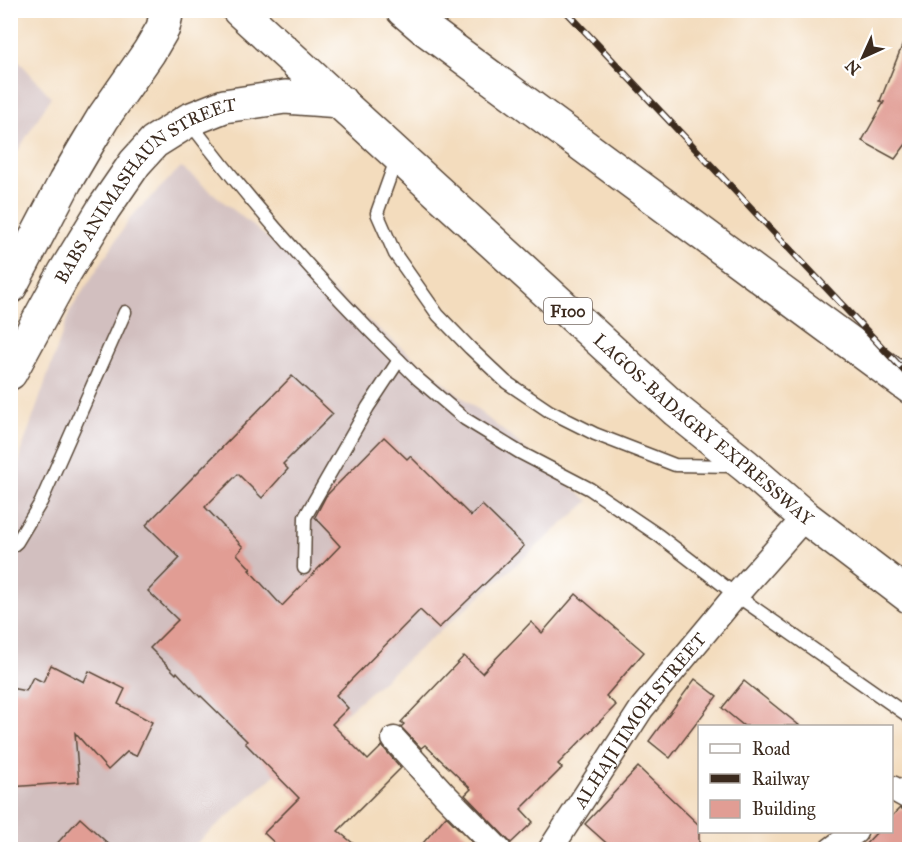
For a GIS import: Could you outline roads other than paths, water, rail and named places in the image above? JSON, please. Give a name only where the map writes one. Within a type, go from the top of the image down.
[{"type":"main road","points":[[10,287],[85,147],[163,28],[167,10]]},
{"type":"main road","name":"LAGOS-BADAGRY EXPRESSWAY","points":[[239,10],[676,410],[805,517],[909,597]]},
{"type":"main road","points":[[403,10],[424,28],[909,387]]},
{"type":"main road","name":"BABS ANIMASHAUN STREET","points":[[10,373],[65,272],[104,207],[135,163],[154,142],[189,120],[224,106],[285,97],[340,101]]},
{"type":"street","name":"ALHAJI JIMOH STREET","points":[[550,849],[642,708],[735,595],[805,517]]},
{"type":"street","points":[[394,739],[444,794],[499,849]]},
{"type":"street","points":[[831,849],[852,833]]},
{"type":"lane","points":[[189,120],[228,172],[280,234],[366,327],[418,379],[465,419],[519,452],[590,489],[658,535],[735,595],[909,717]]},
{"type":"lane","points":[[397,156],[377,213],[394,254],[438,315],[507,382],[549,411],[595,434],[675,465],[746,466]]},
{"type":"lane","points":[[10,548],[17,542],[41,502],[124,312]]},
{"type":"lane","points":[[304,567],[304,517],[368,407],[399,360]]},
{"type":"railway","points":[[565,10],[910,377]]}]
